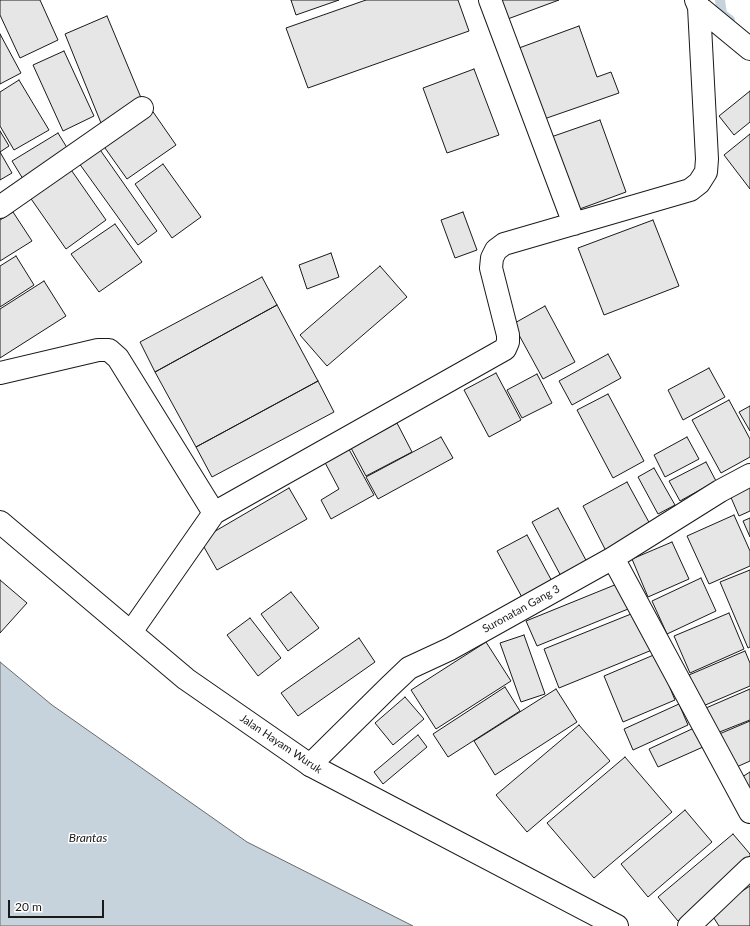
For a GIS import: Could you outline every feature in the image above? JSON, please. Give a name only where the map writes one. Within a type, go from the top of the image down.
[{"type":"street","points":[[490,0],[574,224]]},
{"type":"street","points":[[131,632],[214,513],[505,349],[508,342],[508,335],[491,268],[492,258],[496,250],[504,244],[690,190],[699,183],[706,172],[707,158],[698,3]]},
{"type":"street","points":[[698,3],[750,49]]},
{"type":"street","points":[[0,206],[142,108]]},
{"type":"street","points":[[0,373],[98,350],[109,350],[118,358],[214,513]]},
{"type":"street","name":"Suronatan Gang 3","points":[[310,765],[410,668],[450,649],[613,558],[720,491],[750,475]]},
{"type":"street","name":"Jalan Hayam Wuruk","points":[[0,522],[186,679],[310,765],[617,926]]},
{"type":"street","points":[[613,558],[750,812]]},
{"type":"street","points":[[690,926],[750,868]]},
{"type":"water","name":"Brantas","points":[[0,662],[52,705],[247,842],[413,926],[0,926]]},
{"type":"building","points":[[0,0],[40,0],[58,40],[20,58],[0,15]]},
{"type":"building","points":[[291,0],[339,0],[296,15]]},
{"type":"building","points":[[366,0],[458,0],[469,31],[308,88],[286,28]]},
{"type":"building","points":[[497,0],[559,0],[505,20]]},
{"type":"building","points":[[107,16],[144,105],[101,123],[65,34]]},
{"type":"building","points":[[579,26],[597,77],[611,72],[619,93],[544,119],[519,48]]},
{"type":"building","points":[[0,34],[21,73],[0,84]]},
{"type":"building","points":[[64,51],[94,116],[63,131],[33,65]]},
{"type":"building","points":[[474,69],[499,135],[447,153],[423,88]]},
{"type":"building","points":[[19,80],[49,130],[14,150],[0,126],[0,92]]},
{"type":"building","points":[[750,91],[750,122],[734,135],[719,116]]},
{"type":"building","points":[[149,106],[176,145],[127,179],[100,141]]},
{"type":"building","points":[[600,120],[626,192],[577,210],[551,137]]},
{"type":"building","points":[[0,131],[9,146],[0,152]]},
{"type":"building","points":[[58,133],[69,151],[23,179],[12,161]]},
{"type":"building","points":[[750,134],[750,189],[724,155]]},
{"type":"building","points":[[96,144],[157,231],[138,245],[76,159]]},
{"type":"building","points":[[0,152],[12,173],[0,180]]},
{"type":"building","points":[[67,164],[106,220],[66,249],[27,193]]},
{"type":"building","points":[[163,164],[201,217],[172,238],[135,184]]},
{"type":"building","points":[[13,212],[32,241],[0,261],[0,220]]},
{"type":"building","points":[[463,212],[477,250],[455,258],[441,220]]},
{"type":"building","points":[[653,220],[679,286],[604,315],[578,248]]},
{"type":"building","points":[[115,224],[142,262],[99,292],[71,254]]},
{"type":"building","points":[[331,253],[339,277],[307,289],[299,265]]},
{"type":"building","points":[[16,256],[34,285],[0,307],[0,266]]},
{"type":"building","points":[[380,266],[407,297],[327,366],[300,335]]},
{"type":"building","points":[[262,277],[277,305],[155,372],[140,342]]},
{"type":"building","points":[[44,281],[66,316],[0,358],[0,309]]},
{"type":"building","points":[[277,305],[318,381],[196,447],[155,372]]},
{"type":"building","points":[[545,306],[575,362],[543,379],[513,324]]},
{"type":"building","points":[[608,354],[621,378],[572,405],[559,381]]},
{"type":"building","points":[[709,368],[725,397],[683,420],[668,390]]},
{"type":"building","points":[[496,373],[521,420],[489,437],[464,390]]},
{"type":"building","points":[[537,374],[552,403],[522,418],[507,390]]},
{"type":"building","points":[[318,381],[334,412],[212,477],[196,447]]},
{"type":"building","points":[[608,394],[644,461],[613,478],[577,410]]},
{"type":"building","points":[[729,400],[750,439],[750,457],[721,473],[692,420]]},
{"type":"building","points":[[750,406],[750,431],[739,412]]},
{"type":"building","points":[[397,423],[412,452],[366,476],[351,448]]},
{"type":"building","points":[[441,437],[453,458],[378,499],[366,477]]},
{"type":"building","points":[[687,437],[699,459],[665,477],[654,455]]},
{"type":"building","points":[[345,442],[374,495],[331,519],[321,500],[339,489],[321,455]]},
{"type":"building","points":[[706,462],[716,481],[680,501],[669,481]]},
{"type":"building","points":[[654,468],[675,505],[658,514],[638,477]]},
{"type":"building","points":[[627,482],[651,526],[606,551],[583,506]]},
{"type":"building","points":[[750,482],[750,511],[739,516],[729,493]]},
{"type":"building","points":[[289,488],[307,519],[217,570],[200,540]]},
{"type":"building","points":[[558,508],[588,564],[562,578],[532,522]]},
{"type":"building","points":[[734,515],[750,551],[750,566],[709,584],[687,536]]},
{"type":"building","points":[[750,518],[750,537],[743,521]]},
{"type":"building","points":[[527,535],[554,585],[524,601],[497,551]]},
{"type":"building","points":[[672,542],[689,579],[648,597],[632,559]]},
{"type":"building","points":[[750,570],[750,647],[748,648],[720,582]]},
{"type":"building","points":[[701,578],[716,611],[667,634],[652,601]]},
{"type":"building","points":[[0,580],[27,603],[0,633]]},
{"type":"building","points":[[622,582],[633,607],[537,646],[526,621]]},
{"type":"building","points":[[291,592],[319,628],[288,651],[261,614]]},
{"type":"building","points":[[636,612],[652,650],[559,688],[544,649]]},
{"type":"building","points":[[729,613],[744,649],[690,673],[674,636]]},
{"type":"building","points":[[250,618],[281,658],[258,676],[227,635]]},
{"type":"building","points":[[524,635],[545,694],[521,702],[500,643]]},
{"type":"building","points":[[359,638],[375,662],[298,716],[281,693]]},
{"type":"building","points":[[486,642],[511,681],[436,729],[411,690]]},
{"type":"building","points":[[745,651],[750,663],[750,686],[703,706],[689,675]]},
{"type":"building","points":[[656,654],[675,700],[623,722],[604,676]]},
{"type":"building","points":[[505,687],[520,711],[448,757],[433,734]]},
{"type":"building","points":[[556,689],[577,722],[495,775],[474,741]]},
{"type":"building","points":[[750,689],[750,720],[717,733],[706,708]]},
{"type":"building","points":[[405,697],[424,719],[393,745],[375,723]]},
{"type":"building","points":[[679,704],[688,725],[633,750],[624,729]]},
{"type":"building","points":[[750,721],[750,761],[732,769],[717,735]]},
{"type":"building","points":[[579,725],[610,761],[527,832],[496,795]]},
{"type":"building","points":[[694,728],[703,747],[658,767],[649,749]]},
{"type":"building","points":[[418,735],[427,747],[383,784],[374,772]]},
{"type":"building","points":[[625,757],[672,812],[594,878],[547,823]]},
{"type":"building","points":[[750,772],[750,789],[742,777]]},
{"type":"building","points":[[685,810],[712,842],[648,897],[621,864]]},
{"type":"building","points":[[733,834],[750,854],[750,860],[678,921],[658,897]]},
{"type":"building","points":[[750,886],[750,926],[719,926],[710,912]]},
{"type":"waterway","points":[[720,0],[722,14],[730,20]]}]
